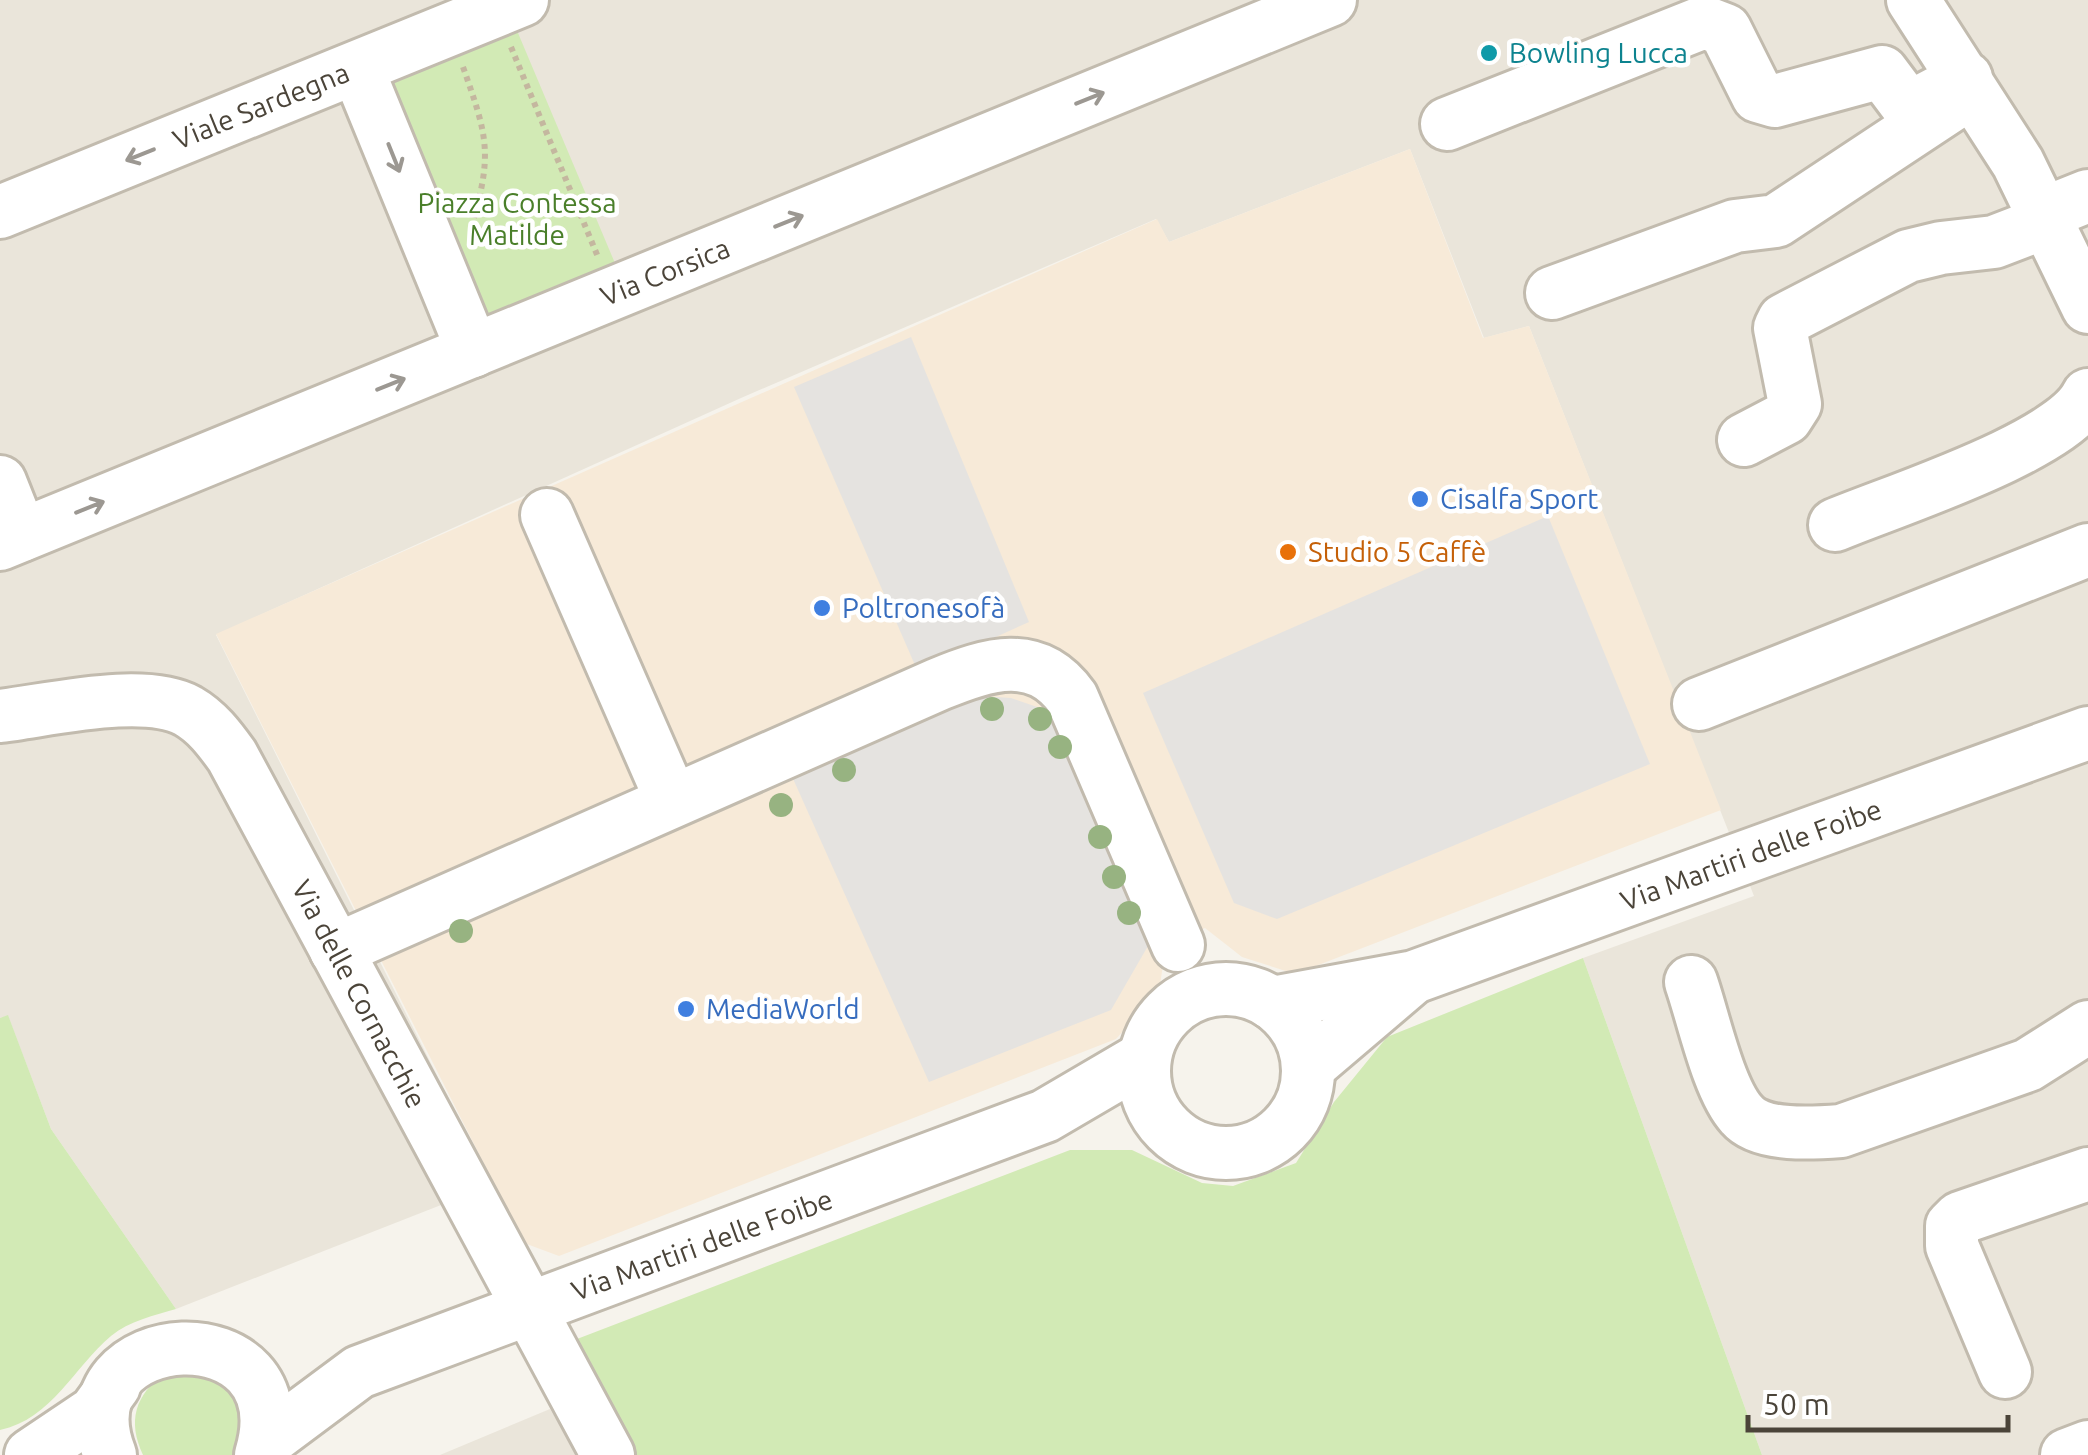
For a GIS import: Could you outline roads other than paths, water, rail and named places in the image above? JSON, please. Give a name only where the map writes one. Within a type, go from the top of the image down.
[{"type":"street","name":"Via Corsica","points":[[11,539],[1330,0]]},
{"type":"street","points":[[1913,0],[2059,211],[2088,307]]},
{"type":"street","name":"Viale Sardegna","points":[[0,212],[485,16]]},
{"type":"street","points":[[1447,124],[1704,22],[1725,30],[1758,96],[1775,101],[1882,72],[1909,108],[1970,84]]},
{"type":"street","points":[[357,68],[472,351]]},
{"type":"street","points":[[1552,293],[1735,226],[1776,221],[1970,84]]},
{"type":"street","points":[[1744,440],[1786,418],[1795,404],[1780,328],[1784,320],[1908,256],[1994,242],[2059,211]]},
{"type":"street","points":[[1835,525],[2037,442],[2082,407],[2088,395]]},
{"type":"street","points":[[0,482],[11,539]]},
{"type":"street","points":[[547,514],[672,801]]},
{"type":"street","points":[[1700,704],[2088,550]]},
{"type":"street","points":[[336,950],[979,667],[1004,663],[1058,679],[1072,698],[1178,944],[1249,996],[1291,1020],[1308,1067],[1306,1093],[1277,1136],[1254,1148],[1228,1153],[1202,1150],[1179,1139],[1160,1121],[1149,1102],[1155,1036],[1178,944]]},
{"type":"street","name":"Via delle Cornacchie","points":[[0,716],[154,701],[186,710],[213,729],[232,756],[608,1455]]},
{"type":"street","name":"Via Martiri delle Foibe","points":[[1249,996],[1414,977],[2088,733]]},
{"type":"street","name":"Via Martiri delle Foibe","points":[[1308,1067],[1414,977]]},
{"type":"street","points":[[1692,982],[1729,1091],[1742,1115],[1757,1125],[1816,1133],[1841,1131],[2028,1065],[2088,1026]]},
{"type":"street","points":[[1155,1036],[1203,992],[1249,996]]},
{"type":"street","name":"Via Martiri delle Foibe","points":[[263,1448],[360,1372],[1045,1116],[1155,1036]]},
{"type":"street","name":"Via Martiri delle Foibe","points":[[1045,1116],[1160,1121]]},
{"type":"street","points":[[2005,1372],[1952,1246],[1952,1226],[1960,1218],[2088,1174]]},
{"type":"street","name":"Via Martiri delle Foibe","points":[[114,1386],[130,1366],[150,1352],[173,1346],[210,1350],[242,1368],[273,1374],[360,1372]]},
{"type":"street","points":[[242,1368],[262,1402],[263,1448]]},
{"type":"street","points":[[31,1455],[76,1428],[105,1402],[114,1386]]},
{"type":"street","points":[[110,1455],[104,1426],[114,1386]]},
{"type":"street","points":[[2067,1455],[2088,1447]]},
{"type":"place","name":"Bowling Lucca","points":[[1489,53]]},
{"type":"place","name":"Cisalfa Sport","points":[[1420,499]]},
{"type":"place","name":"Studio 5 Caffè","points":[[1288,552]]},
{"type":"place","name":"Poltronesofà","points":[[822,608]]},
{"type":"place","name":"MediaWorld","points":[[686,1009]]},
{"type":"park label","name":"Piazza Contessa Matilde","points":[[517,219]]}]
